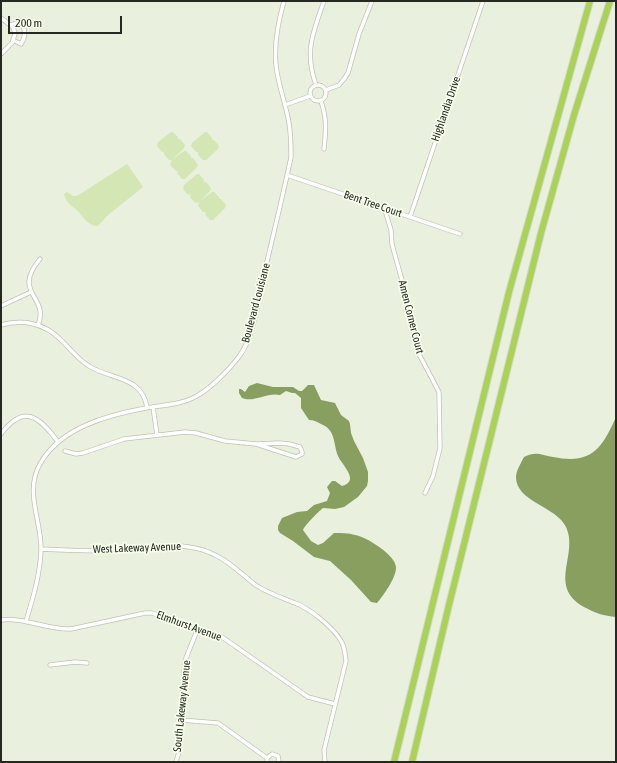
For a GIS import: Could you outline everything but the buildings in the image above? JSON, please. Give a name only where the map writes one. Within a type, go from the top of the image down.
[{"type":"highway","points":[[394,762],[509,292],[590,1]]},
{"type":"highway","points":[[412,762],[448,609],[541,233],[574,115],[610,1]]},
{"type":"street","name":"Boulevard Louisiane","points":[[26,621],[36,588],[41,549],[33,492],[34,479],[46,454],[58,442],[80,428],[99,420],[118,413],[183,402],[196,396],[212,385],[239,357],[247,342],[291,157],[289,122],[278,82],[276,59],[278,27],[284,1]]},
{"type":"street","points":[[316,85],[310,63],[309,51],[311,38],[324,1]]},
{"type":"street","points":[[326,90],[339,85],[348,73],[359,34],[372,1]]},
{"type":"street","name":"Highlandia Drive","points":[[410,217],[483,1]]},
{"type":"street","points":[[1,18],[10,25],[15,34],[13,40],[1,54]]},
{"type":"street","points":[[10,25],[18,23],[22,24],[24,27],[24,40],[21,44],[13,40]]},
{"type":"street","points":[[316,85],[321,85],[326,90],[326,96],[321,101],[314,100],[310,96],[310,90],[316,85]]},
{"type":"street","points":[[285,105],[310,96]]},
{"type":"street","points":[[321,101],[327,128],[324,149]]},
{"type":"street","name":"Bent Tree Court","points":[[287,175],[460,234]]},
{"type":"street","name":"Amen Corner Court","points":[[384,207],[391,230],[392,244],[409,306],[414,335],[420,356],[439,392],[440,448],[433,476],[424,492]]},
{"type":"street","points":[[38,325],[41,315],[40,309],[31,292],[28,281],[32,268],[40,259]]},
{"type":"street","points":[[1,306],[31,292]]},
{"type":"street","points":[[1,325],[28,322],[54,333],[79,359],[90,367],[128,381],[137,387],[146,400],[147,408]]},
{"type":"street","points":[[153,407],[157,435]]},
{"type":"street","points":[[1,434],[8,425],[18,417],[33,418],[41,421],[58,442]]},
{"type":"street","points":[[66,451],[76,454],[83,453],[124,439],[185,432],[196,433],[226,441],[256,444],[288,444],[300,447],[302,454],[296,457],[256,444]]},
{"type":"street","name":"West Lakeway Avenue","points":[[41,549],[121,550],[187,546],[215,554],[228,562],[257,586],[273,595],[296,603],[312,612],[341,640],[344,647],[346,661],[335,704]]},
{"type":"street","name":"Elmhurst Avenue","points":[[1,620],[26,621],[46,627],[71,629],[152,612],[222,637],[308,697],[335,704]]},
{"type":"street","name":"South Lakeway Avenue","points":[[176,762],[179,752],[186,658],[198,628]]},
{"type":"street","points":[[50,665],[75,662],[86,663]]},
{"type":"street","points":[[324,762],[324,750],[335,704]]},
{"type":"street","points":[[181,720],[218,722],[267,760],[270,755],[274,754],[278,756],[279,762]]},
{"type":"shaded area","points":[[173,132],[185,145],[184,148],[172,160],[169,160],[164,152],[162,152],[157,146],[158,142]]},
{"type":"shaded area","points":[[207,132],[212,140],[214,140],[219,146],[218,149],[206,160],[203,160],[198,155],[198,152],[196,152],[191,146],[192,143]]},
{"type":"shaded area","points":[[186,151],[198,165],[185,179],[182,179],[177,173],[178,171],[170,165],[172,160]]},
{"type":"shaded area","points":[[127,164],[143,187],[108,215],[98,226],[94,226],[87,222],[66,200],[64,194],[67,192],[73,196],[77,196]]},
{"type":"shaded area","points":[[199,174],[204,182],[206,182],[211,188],[200,201],[214,192],[226,205],[225,208],[213,220],[210,220],[205,214],[206,212],[203,212],[198,206],[199,202],[195,203],[190,197],[191,194],[188,195],[183,189],[184,185]]},
{"type":"shaded area","points":[[257,383],[273,387],[293,387],[299,391],[302,391],[308,385],[314,385],[321,400],[335,403],[341,415],[349,421],[351,433],[368,472],[367,486],[358,497],[344,507],[335,509],[323,508],[315,515],[303,530],[311,541],[318,545],[323,543],[334,533],[348,533],[367,539],[387,553],[395,563],[396,568],[394,577],[389,587],[377,603],[371,602],[351,580],[330,561],[314,557],[280,533],[278,530],[278,526],[282,518],[297,512],[307,511],[314,505],[327,501],[330,493],[327,487],[332,481],[335,481],[342,486],[347,484],[350,480],[350,476],[338,456],[332,433],[326,427],[309,420],[301,408],[301,398],[295,393],[286,391],[280,395],[275,394],[251,399],[242,398],[239,393],[239,389],[245,392],[249,386]]},
{"type":"shaded area","points":[[616,417],[616,617],[592,611],[573,599],[567,590],[565,580],[569,548],[569,538],[566,527],[554,514],[522,492],[518,485],[516,475],[524,457],[528,455],[538,454],[566,459],[586,456],[594,452],[606,437]]}]
